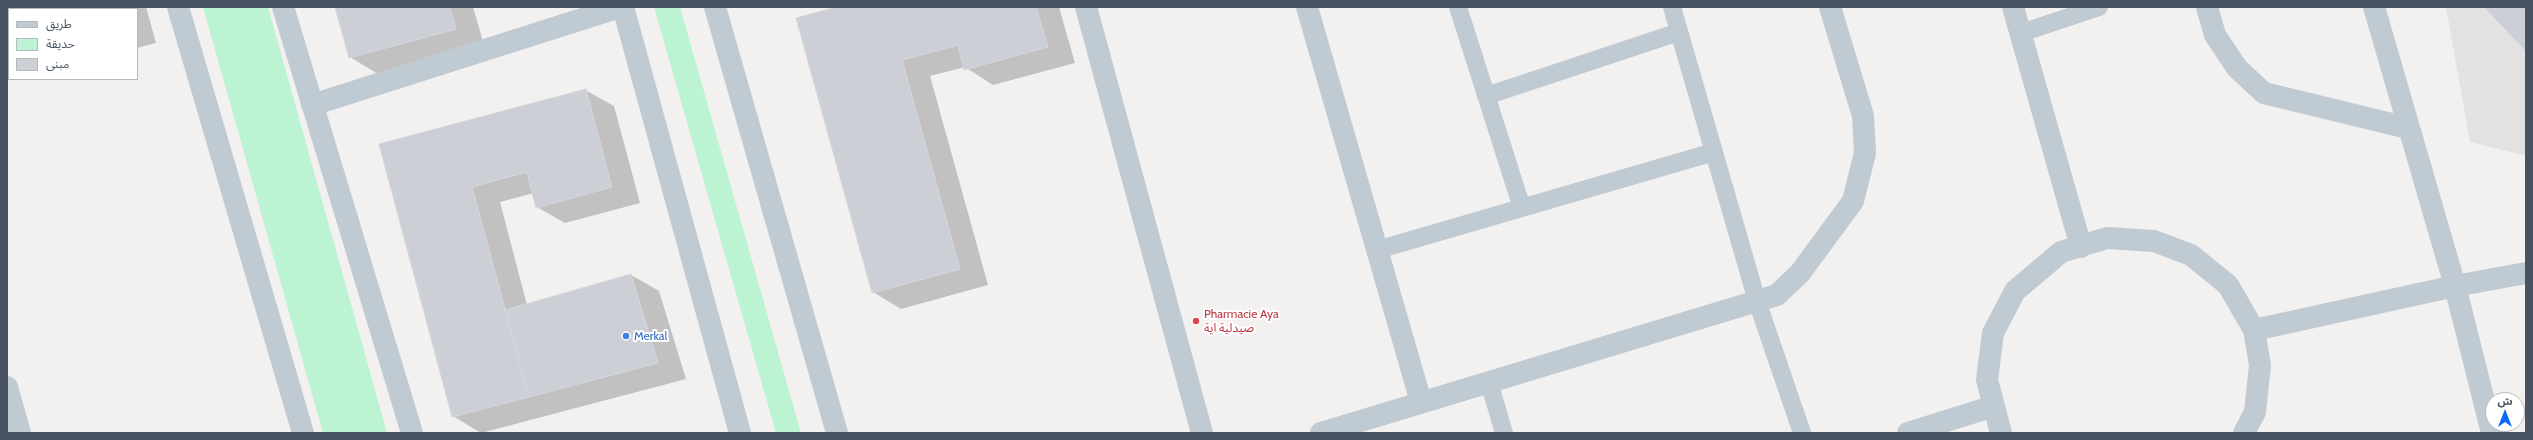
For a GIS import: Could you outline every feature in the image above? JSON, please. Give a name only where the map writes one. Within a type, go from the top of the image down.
[{"type":"street","points":[[178,7],[303,433]]},
{"type":"street","points":[[283,7],[412,433]]},
{"type":"street","points":[[312,105],[621,7],[740,433]]},
{"type":"street","points":[[715,7],[837,433]]},
{"type":"street","points":[[1086,7],[1202,433]]},
{"type":"street","points":[[1307,7],[1421,402]]},
{"type":"street","points":[[1321,433],[1777,295],[1800,273],[1853,200],[1865,153],[1863,116],[1830,7]]},
{"type":"street","points":[[2013,7],[2081,246]]},
{"type":"street","points":[[2207,7],[2215,35],[2233,62],[2264,93],[2408,128]]},
{"type":"street","points":[[2374,7],[2455,286],[2492,433]]},
{"type":"street","points":[[2001,433],[1987,380],[1993,333],[2015,291],[2061,252],[2107,238],[2154,241],[2191,255],[2228,285],[2254,330],[2260,365],[2255,412],[2244,433]]},
{"type":"street","points":[[2254,330],[2455,286],[2526,273]]},
{"type":"street","points":[[7,387],[20,433]]},
{"type":"street","points":[[1908,433],[1994,406]]},
{"type":"lane","points":[[1458,7],[1522,208]]},
{"type":"lane","points":[[1672,7],[1757,301],[1802,433]]},
{"type":"lane","points":[[2021,33],[2099,7]]},
{"type":"lane","points":[[1486,96],[1679,32]]},
{"type":"lane","points":[[1377,250],[1714,152]]},
{"type":"lane","points":[[1489,382],[1504,433]]},
{"type":"shaded area","points":[[2446,7],[2526,7],[2526,156],[2470,142]]},
{"type":"green space","points":[[203,7],[268,7],[387,433],[323,433]]},
{"type":"green space","points":[[654,7],[680,7],[801,433],[776,433]]},
{"type":"building","points":[[67,7],[132,7],[132,8]]},
{"type":"building","points":[[335,7],[450,7],[456,29],[349,58]]},
{"type":"building","points":[[837,7],[1036,7],[1048,47],[964,70],[958,45],[902,60],[960,269],[872,293],[796,18]]},
{"type":"building","points":[[2484,7],[2526,7],[2526,51]]},
{"type":"building","points":[[7,16],[8,16],[7,56]]},
{"type":"building","points":[[586,89],[612,187],[536,208],[527,172],[472,187],[529,397],[452,417],[379,144]]},
{"type":"building","points":[[631,274],[658,363],[529,397],[505,310]]},
{"type":"place","name":"Pharmacie Aya صيدلية اية","points":[[1196,321]]},
{"type":"place","name":"Merkal","points":[[626,336]]}]
